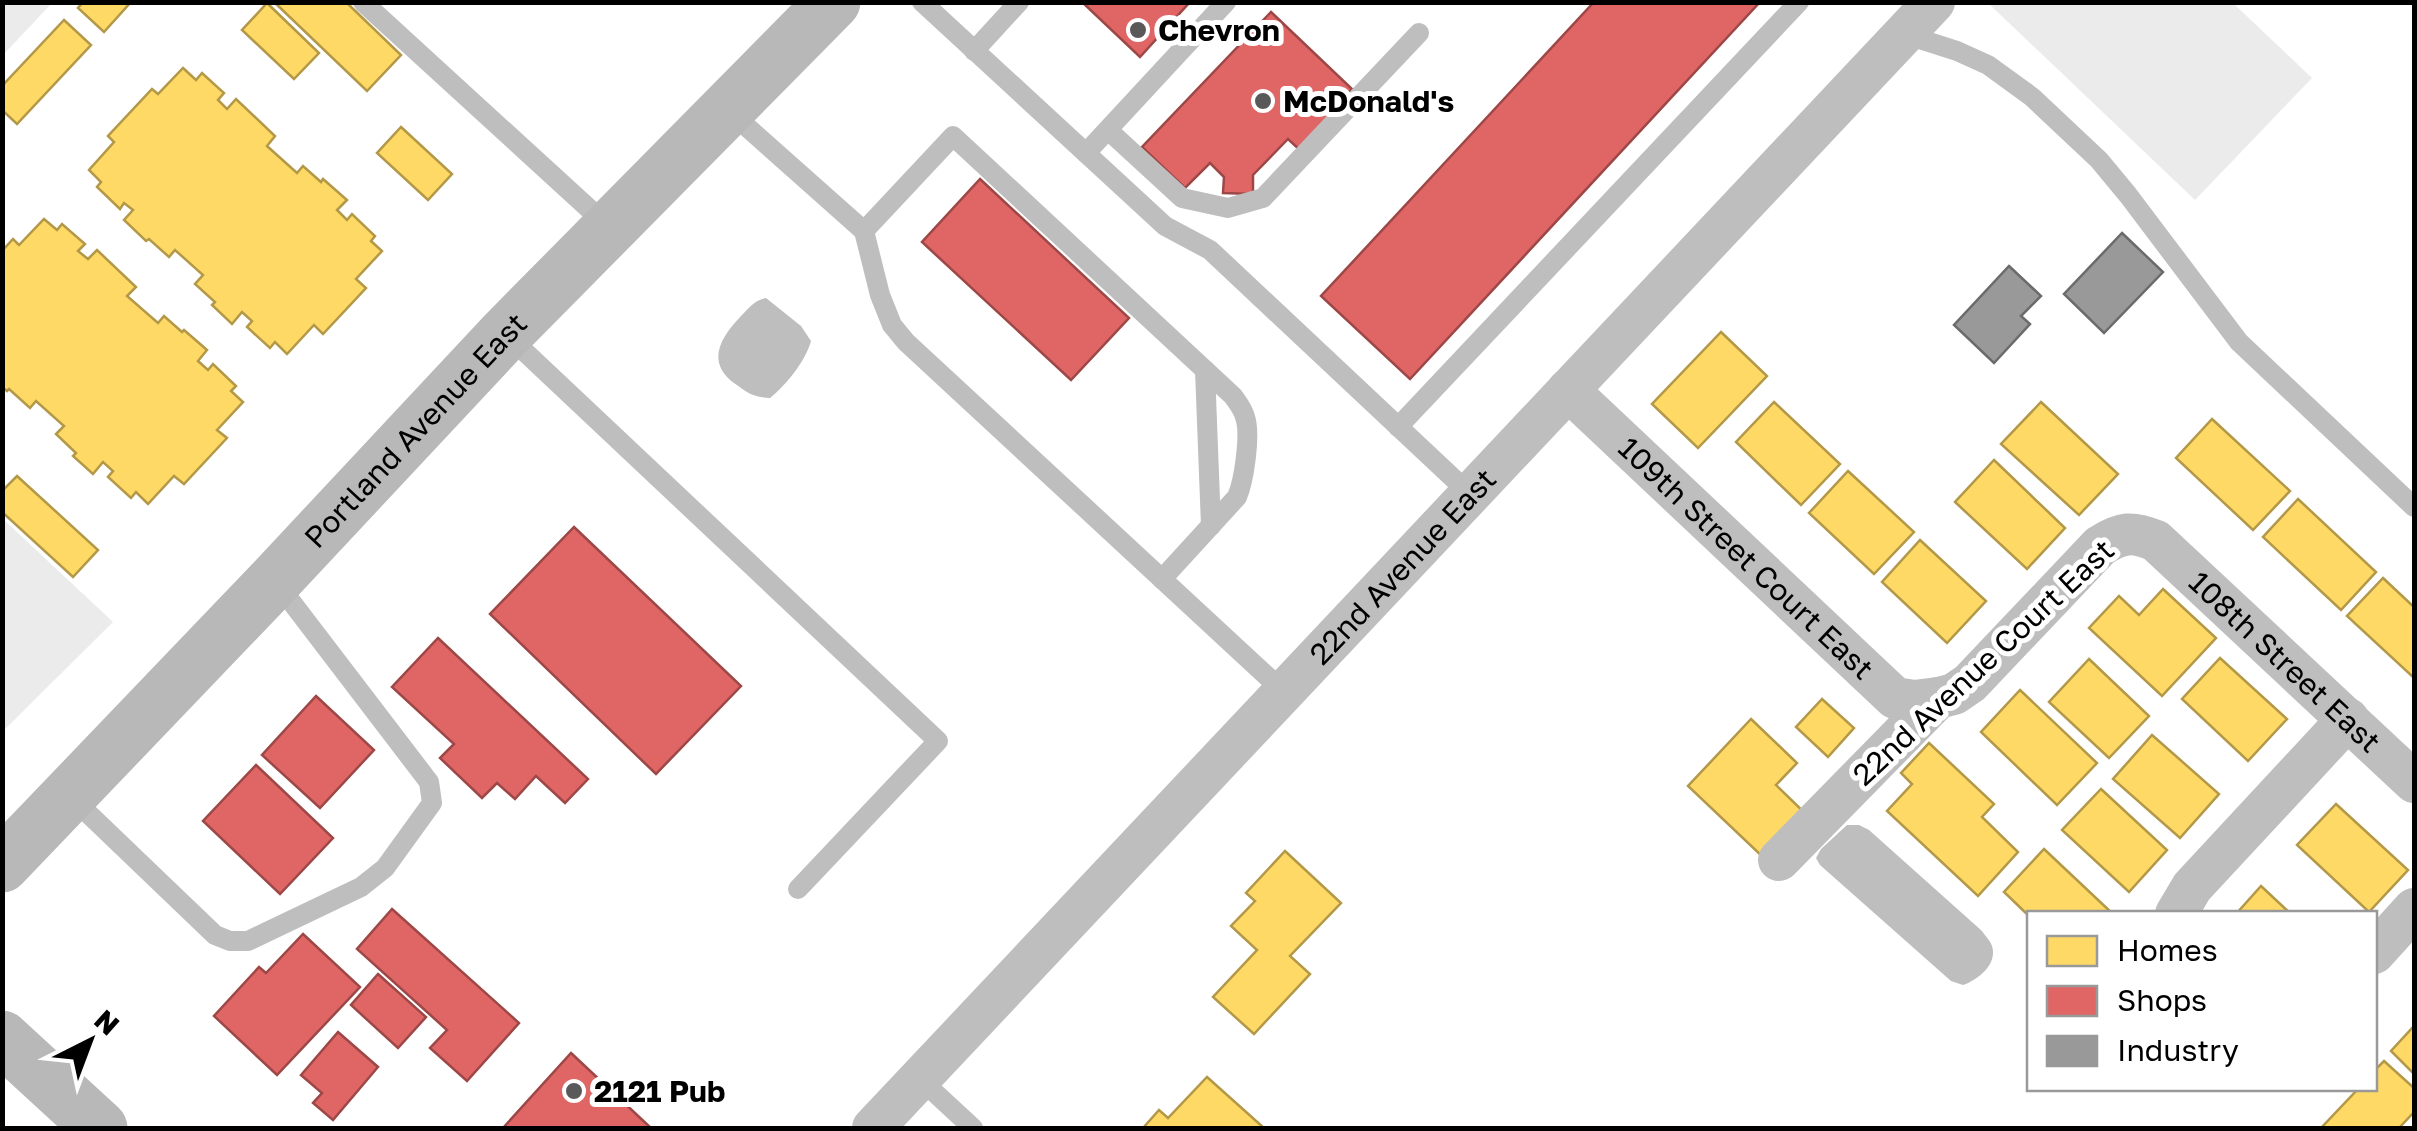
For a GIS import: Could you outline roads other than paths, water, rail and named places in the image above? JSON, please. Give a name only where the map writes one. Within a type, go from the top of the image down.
[{"type":"main road","name":"Portland Avenue East","points":[[2,866],[505,334],[834,2]]},
{"type":"main road","points":[[2,1038],[100,1128]]},
{"type":"street","name":"22nd Avenue East","points":[[873,1128],[1934,2]]},
{"type":"street","name":"109th Street Court East","points":[[1568,390],[1895,698],[1938,698]]},
{"type":"street","name":"22nd Avenue Court East","points":[[1779,860],[1938,698],[1954,694],[1970,683],[2100,546],[2117,535],[2138,534],[2156,541]]},
{"type":"street","name":"108th Street East","points":[[2156,541],[2414,782]]},
{"type":"street","points":[[2178,911],[2192,886],[2348,719]]},
{"type":"street","points":[[2377,951],[2414,909]]},
{"type":"lane","points":[[363,2],[610,228]]},
{"type":"lane","points":[[922,2],[1165,226],[1210,250],[1470,494]]},
{"type":"lane","points":[[974,50],[1019,2]]},
{"type":"lane","points":[[1086,153],[1226,2]]},
{"type":"lane","points":[[1398,427],[1798,2]]},
{"type":"lane","points":[[1108,130],[1182,198],[1228,208],[1263,198],[1419,33]]},
{"type":"lane","points":[[1904,34],[1988,65],[2032,97],[2100,160],[2238,342],[2414,507]]},
{"type":"lane","points":[[728,109],[864,231],[880,295],[892,325],[906,342],[1283,691]]},
{"type":"lane","points":[[864,231],[953,136],[1233,396],[1247,425],[1242,486],[1237,497],[1162,579]]},
{"type":"lane","points":[[505,334],[938,741],[798,889]]},
{"type":"lane","points":[[1205,370],[1211,526]]},
{"type":"lane","points":[[70,796],[215,935],[230,941],[248,940],[264,933],[361,887],[384,868],[432,803],[429,782],[276,580]]},
{"type":"lane","points":[[920,1079],[973,1128]]},
{"type":"place","name":"Chevron","points":[[1138,30]]},
{"type":"place","name":"McDonald's","points":[[1263,101]]},
{"type":"place","name":"2121 Pub","points":[[574,1091]]}]
